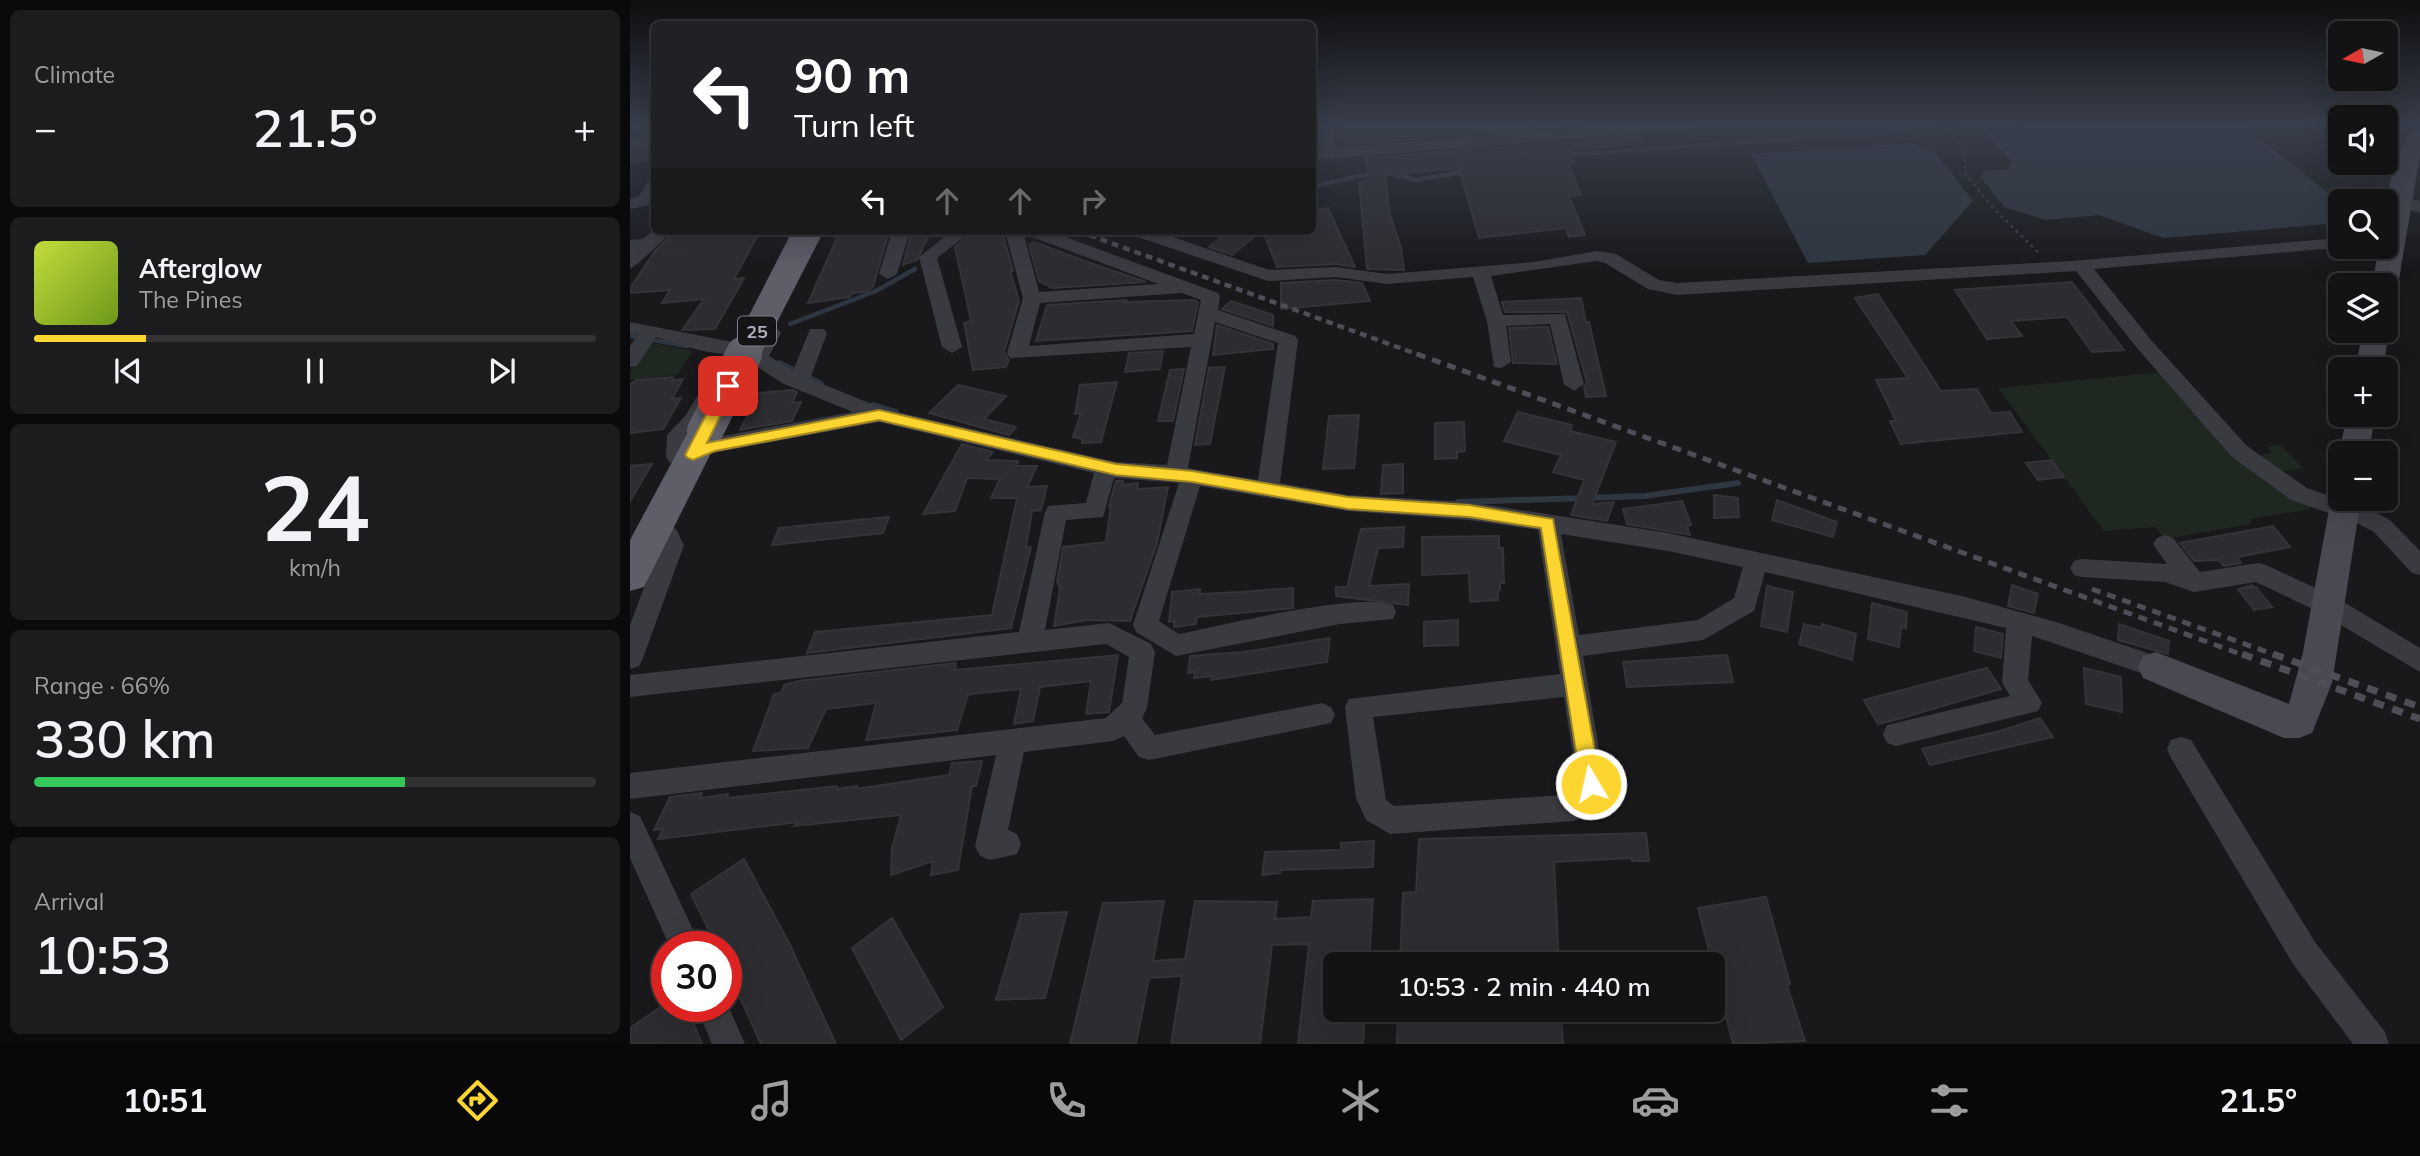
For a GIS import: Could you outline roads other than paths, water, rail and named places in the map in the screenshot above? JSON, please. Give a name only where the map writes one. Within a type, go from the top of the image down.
[{"type":"highway","name":"25","points":[[630,576],[806,235]]},
{"type":"main road","points":[[2398,225],[2411,205],[2409,173]]},
{"type":"main road","points":[[2157,667],[2284,721],[2299,721],[2306,713],[2315,681],[2344,511]]},
{"type":"street","points":[[630,204],[643,201],[651,189]]},
{"type":"street","points":[[630,264],[638,244],[660,235]]},
{"type":"street","points":[[792,235],[694,420],[678,435],[677,457],[699,443],[712,446],[879,415]]},
{"type":"street","points":[[822,235],[758,358],[879,415],[1106,468],[1181,472],[1268,486],[1348,503],[1469,511],[1668,542],[1962,606],[2018,621],[2157,667]]},
{"type":"street","points":[[888,274],[900,235]]},
{"type":"street","points":[[952,347],[928,257],[957,235]]},
{"type":"street","points":[[1015,235],[1032,298],[1017,353],[1201,340]]},
{"type":"street","points":[[630,786],[1112,729],[1134,708],[1145,625],[1181,472],[1201,340],[1211,297],[1045,235]]},
{"type":"street","points":[[1168,235],[1268,276],[1336,272],[1387,279],[1534,267],[1597,256],[1610,258],[1654,285],[1677,289],[2081,265],[2328,244]]},
{"type":"street","points":[[776,265],[806,263]]},
{"type":"street","points":[[2081,265],[2144,344],[2239,451],[2299,494],[2328,500]]},
{"type":"street","points":[[1479,270],[1496,321],[1501,362]]},
{"type":"street","points":[[1032,298],[1189,287]]},
{"type":"street","points":[[1208,313],[1288,340],[1268,486]]},
{"type":"street","points":[[1496,321],[1558,318],[1574,384]]},
{"type":"street","points":[[800,377],[817,333]]},
{"type":"street","points":[[630,361],[643,334],[732,348]]},
{"type":"street","points":[[1030,641],[1056,512],[1095,511],[1106,468]]},
{"type":"street","points":[[2357,511],[2382,526],[2420,566]]},
{"type":"street","points":[[1548,523],[1569,647],[1575,684],[1591,784],[1573,808],[1390,820],[1376,810],[1370,798],[1358,707],[1575,684]]},
{"type":"street","points":[[630,658],[672,545],[668,535],[650,537]]},
{"type":"street","points":[[2165,544],[2194,582]]},
{"type":"street","points":[[1569,647],[1703,629],[1745,604],[1756,561]]},
{"type":"street","points":[[2082,568],[2165,573],[2194,582],[2258,572],[2328,605],[2420,661]]},
{"type":"street","points":[[630,686],[1109,633],[1177,645],[1339,614],[1384,612]]},
{"type":"street","points":[[1896,734],[2029,704],[2015,682],[2020,644],[2018,621]]},
{"type":"street","points":[[1125,717],[1149,748],[1322,715]]},
{"type":"street","points":[[1007,844],[990,846],[1013,741]]},
{"type":"street","points":[[2181,749],[2304,953],[2373,1044]]},
{"type":"street","points":[[630,826],[679,931]]},
{"type":"street","points":[[719,1022],[729,1044]]},
{"type":"waterway","points":[[1316,185],[1376,173]]},
{"type":"waterway","points":[[1390,173],[1416,180],[1458,173]]},
{"type":"waterway","points":[[790,324],[876,291],[915,269]]},
{"type":"waterway","points":[[630,336],[687,346]]},
{"type":"waterway","points":[[779,363],[821,384]]},
{"type":"waterway","points":[[873,405],[896,412]]},
{"type":"waterway","points":[[1458,502],[1645,496],[1738,483]]},
{"type":"railway","points":[[1089,235],[1422,356]]},
{"type":"railway","points":[[1417,354],[2246,656]]},
{"type":"railway","points":[[2092,589],[2278,656]]},
{"type":"railway","points":[[2242,654],[2420,719]]},
{"type":"railway","points":[[2273,654],[2420,707]]}]
